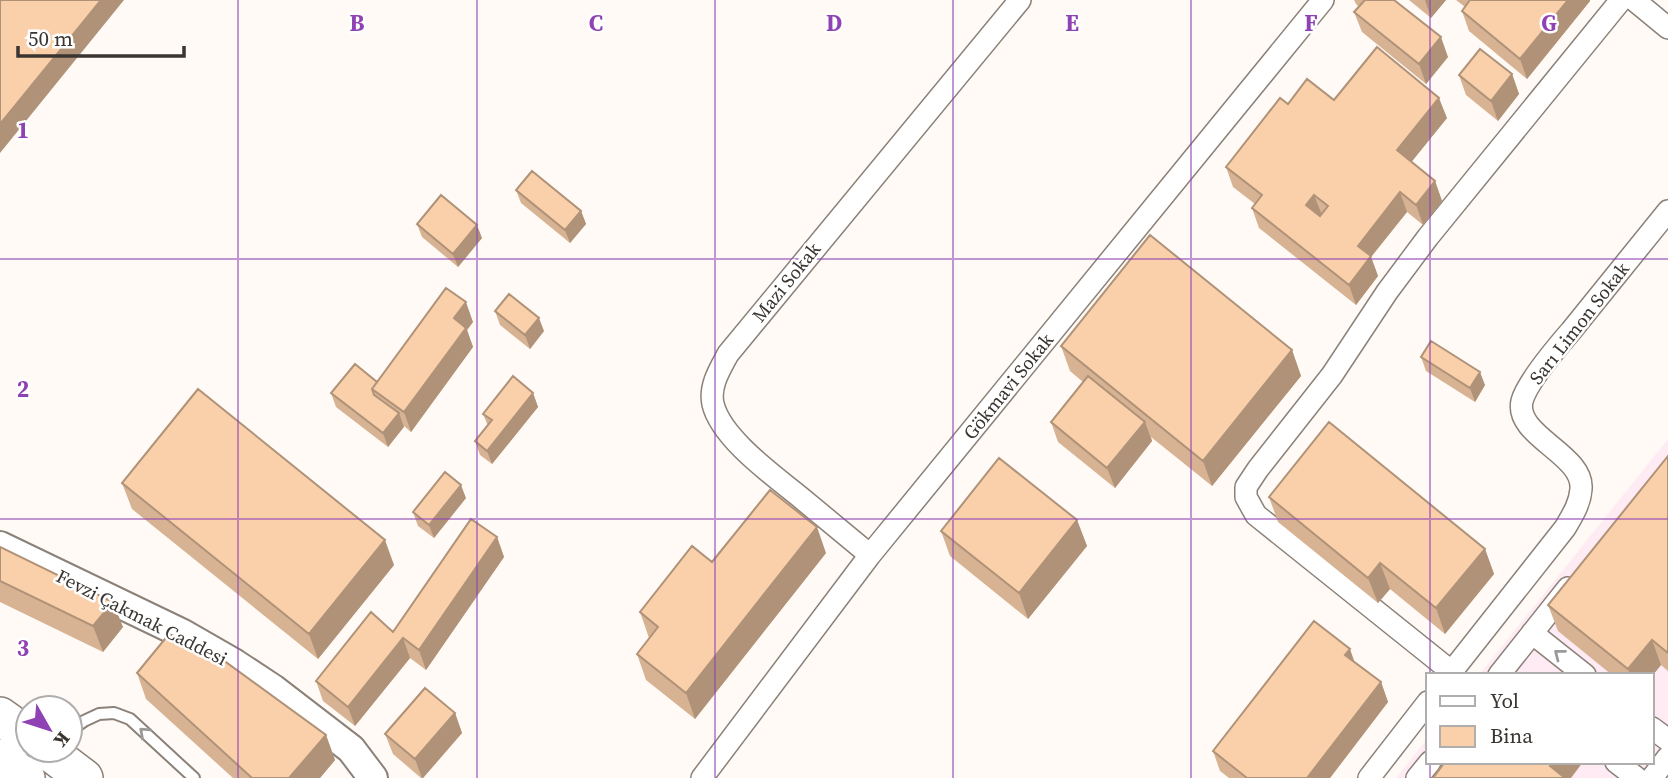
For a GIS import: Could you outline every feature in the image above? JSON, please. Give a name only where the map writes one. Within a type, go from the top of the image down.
[{"type":"highway","points":[[0,760],[17,778]]},
{"type":"highway","points":[[0,760],[26,778]]},
{"type":"highway","points":[[66,764],[84,778]]},
{"type":"street","name":"Mazi Sokak","points":[[870,555],[737,443],[720,421],[713,404],[712,389],[728,354],[1020,0]]},
{"type":"street","name":"Gökmavi Sokak","points":[[702,778],[870,555],[1322,0]]},
{"type":"street","points":[[1451,673],[1256,515],[1246,497],[1246,487],[1332,375],[1387,292],[1429,237],[1621,0]]},
{"type":"street","points":[[1634,0],[1668,28]]},
{"type":"street","name":"Sarı Limon Sokak","points":[[1451,673],[1565,528],[1579,502],[1582,488],[1574,467],[1539,436],[1522,412],[1522,401],[1528,388],[1551,355],[1668,211]]},
{"type":"street","name":"Fevzi Çakmak Caddesi","points":[[0,546],[181,633],[235,664],[351,748],[373,778]]},
{"type":"street","points":[[1502,673],[1583,570]]},
{"type":"street","points":[[1532,634],[1582,673]]},
{"type":"street","points":[[1369,778],[1426,705]]},
{"type":"street","points":[[1654,729],[1668,740]]},
{"type":"street","points":[[1652,778],[1668,757]]},
{"type":"street","points":[[1417,778],[1428,764]]},
{"type":"street","points":[[1619,764],[1637,778]]},
{"type":"lane","points":[[84,721],[99,714],[114,713],[130,719],[194,778]]},
{"type":"shaded area","points":[[1668,439],[1668,778],[1396,778],[1426,740],[1426,764],[1654,764],[1654,673],[1481,673]]},
{"type":"building","points":[[0,0],[101,0],[0,124]]},
{"type":"building","points":[[1365,0],[1394,0],[1441,37],[1419,64],[1354,12]]},
{"type":"building","points":[[1470,0],[1568,0],[1520,59],[1462,11]]},
{"type":"building","points":[[1377,47],[1439,98],[1397,150],[1435,181],[1416,205],[1400,192],[1358,246],[1371,256],[1349,285],[1252,208],[1262,195],[1226,167],[1280,98],[1288,104],[1307,79],[1334,100]],"holes":[[[1314,195],[1328,206],[1320,216],[1306,205]]]},
{"type":"building","points":[[1480,49],[1512,74],[1491,101],[1459,75]]},
{"type":"building","points":[[532,171],[581,211],[565,230],[516,190]]},
{"type":"building","points":[[441,195],[477,225],[453,254],[417,224]]},
{"type":"building","points":[[1150,235],[1292,350],[1203,461],[1061,346]]},
{"type":"building","points":[[446,288],[466,302],[454,318],[466,328],[404,412],[372,389]]},
{"type":"building","points":[[509,294],[539,318],[525,335],[495,311]]},
{"type":"building","points":[[1431,341],[1480,372],[1470,388],[1421,357]]},
{"type":"building","points":[[355,364],[377,382],[372,389],[374,395],[399,413],[383,433],[331,393]]},
{"type":"building","points":[[513,376],[533,393],[487,451],[475,441],[492,420],[483,414]]},
{"type":"building","points":[[1088,376],[1145,422],[1107,468],[1051,422]]},
{"type":"building","points":[[198,389],[385,540],[309,634],[122,483]]},
{"type":"building","points":[[1329,422],[1485,549],[1436,608],[1380,563],[1368,578],[1269,497]]},
{"type":"building","points":[[1668,456],[1668,653],[1652,640],[1628,669],[1548,605]]},
{"type":"building","points":[[999,458],[1077,520],[1019,593],[941,531]]},
{"type":"building","points":[[445,472],[461,485],[429,525],[413,512]]},
{"type":"building","points":[[770,490],[817,527],[686,693],[637,654],[658,627],[640,612],[692,546],[712,562]]},
{"type":"building","points":[[471,519],[497,537],[419,650],[403,638],[348,707],[316,681],[371,612],[393,632]]},
{"type":"building","points":[[0,547],[113,602],[93,626],[0,581]]},
{"type":"building","points":[[1314,621],[1350,649],[1345,655],[1381,682],[1307,778],[1247,778],[1213,751]]},
{"type":"building","points":[[169,634],[212,652],[326,735],[289,778],[252,778],[137,673]]},
{"type":"building","points":[[425,688],[455,713],[415,759],[385,734]]},
{"type":"building","points":[[1444,764],[1552,764],[1550,766],[1565,778],[1433,778]]}]
